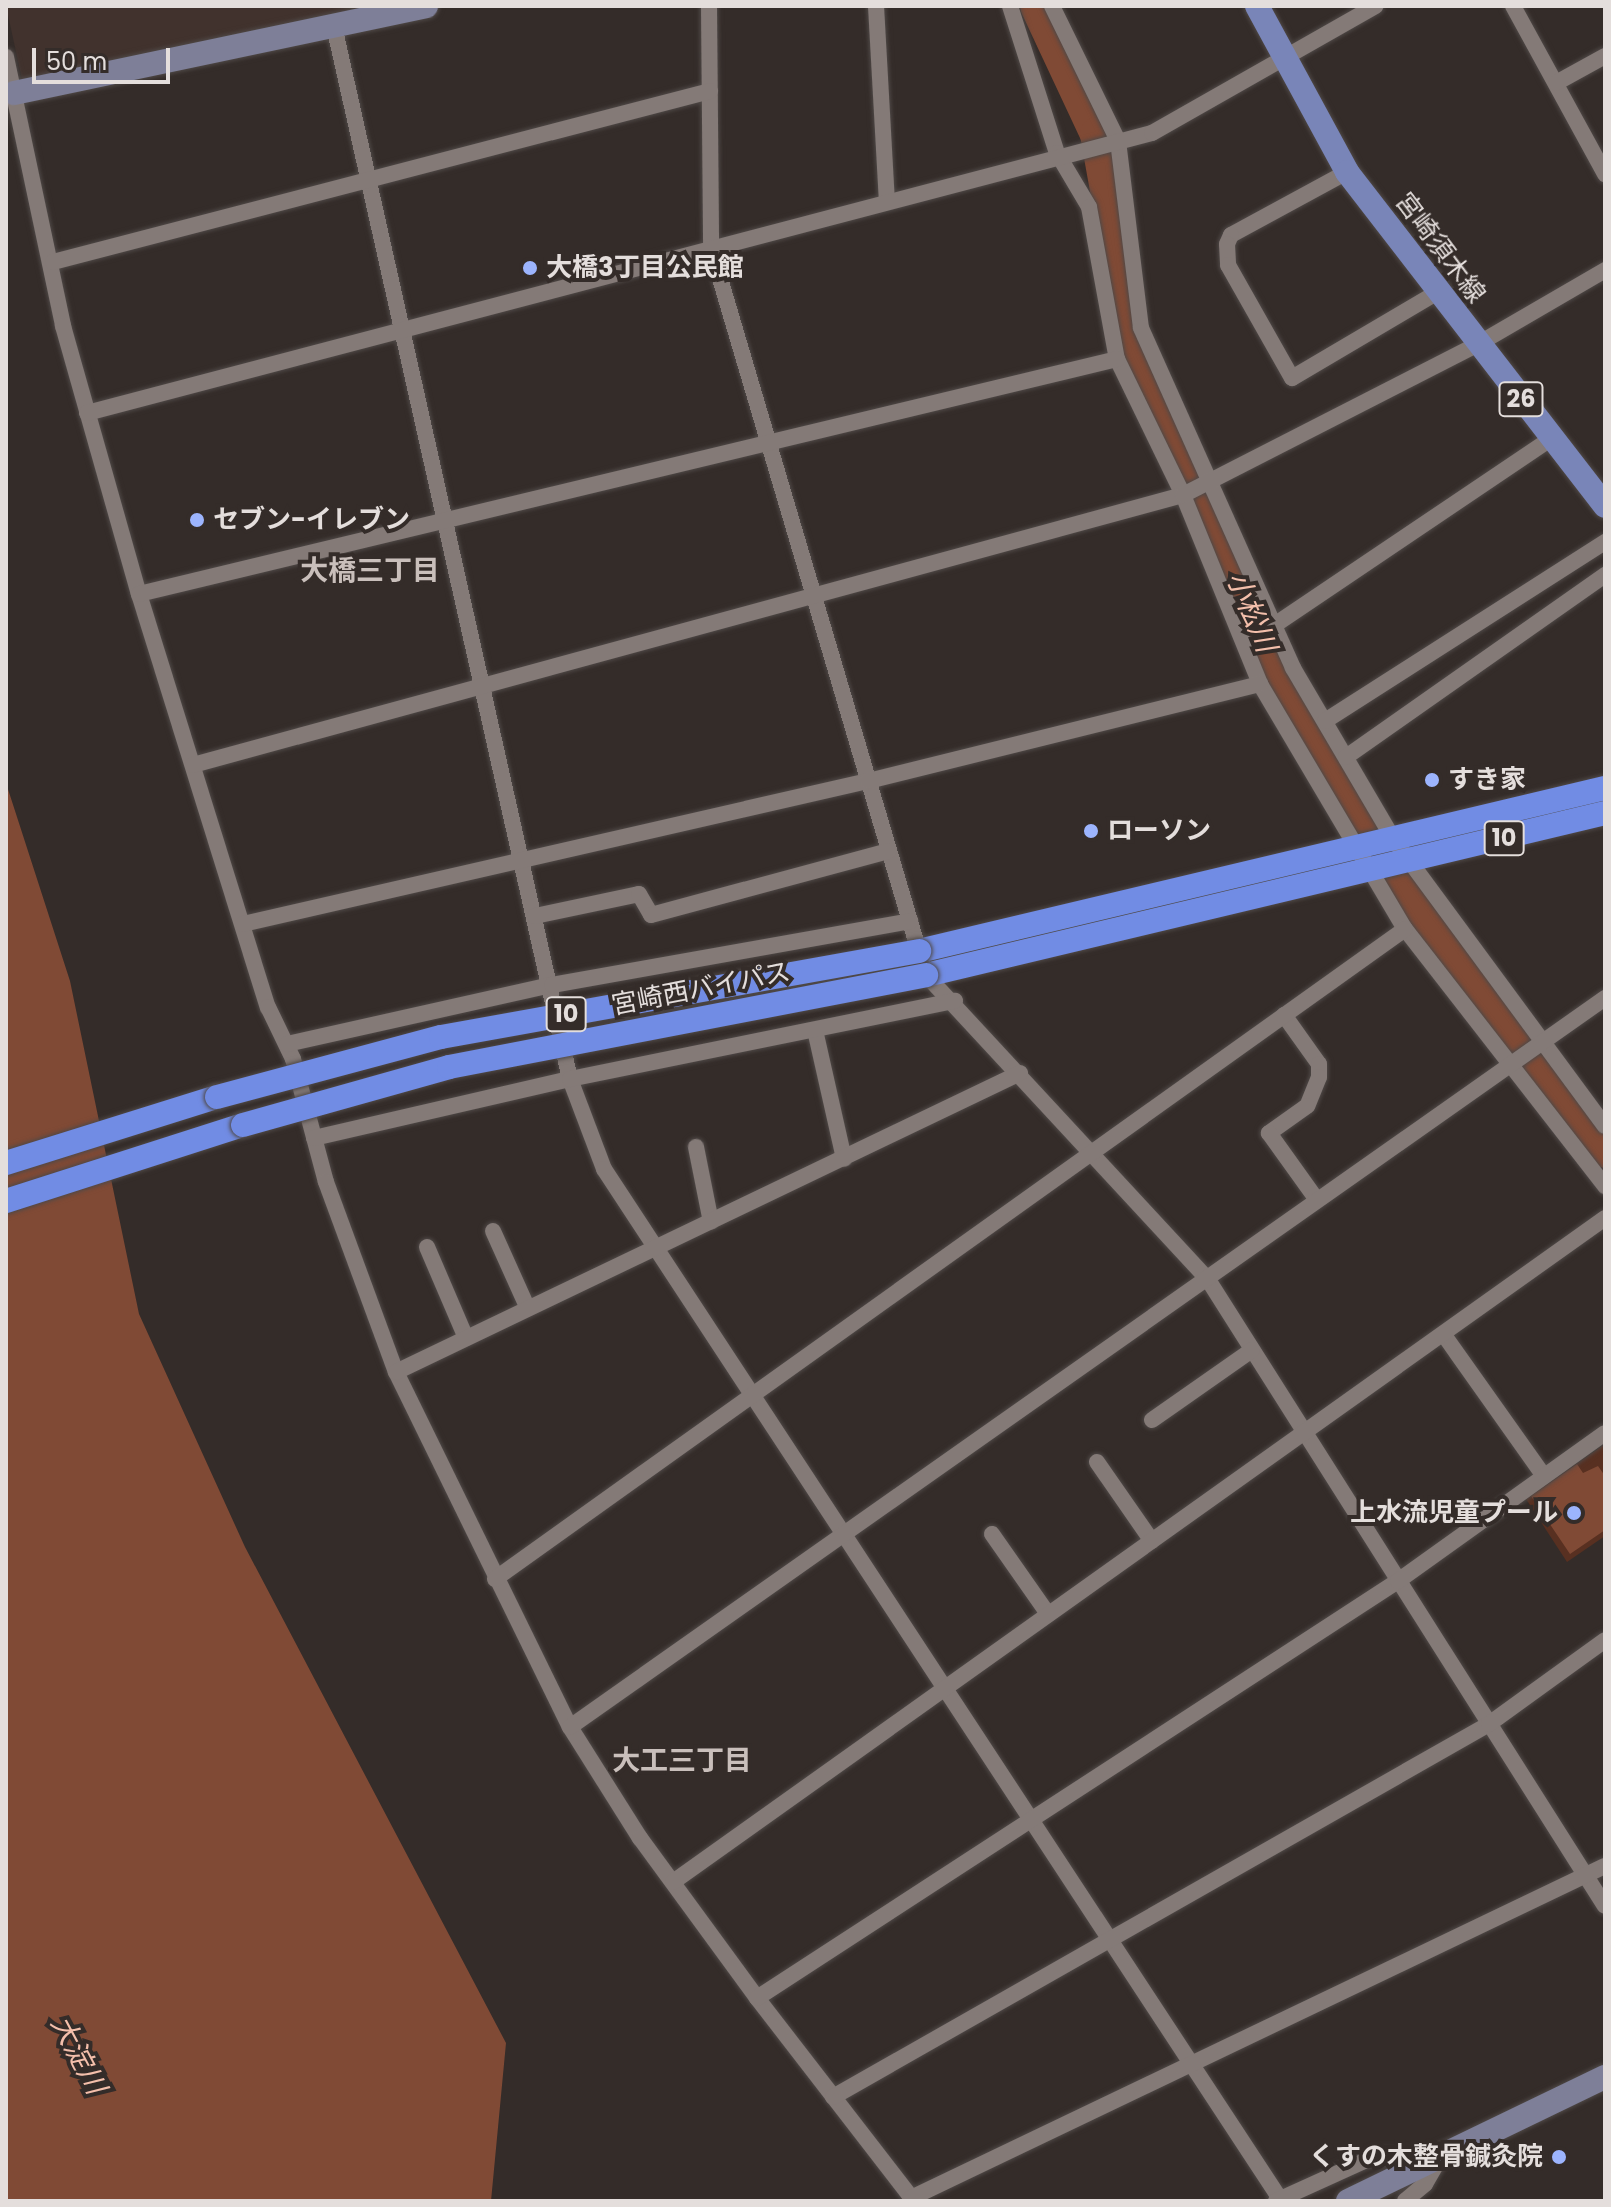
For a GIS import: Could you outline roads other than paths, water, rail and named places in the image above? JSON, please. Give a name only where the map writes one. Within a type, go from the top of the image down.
[{"type":"highway","name":"10","points":[[1363,860],[1605,788]]},
{"type":"highway","name":"10","points":[[1398,851],[1605,813]]},
{"type":"highway","name":"宮崎西バイパス","points":[[6,1201],[243,1125],[449,1067],[922,963],[1363,860]]},
{"type":"highway","name":"宮崎西バイパス","points":[[6,1163],[234,1091],[441,1037],[922,963]]},
{"type":"main road","name":"宮崎須木線","points":[[1257,6],[1347,172],[1605,506]]},
{"type":"street","points":[[14,93],[426,6]]},
{"type":"street","points":[[709,6],[711,248],[816,594],[922,963],[1207,1278],[1605,1906]]},
{"type":"street","points":[[876,6],[887,202]]},
{"type":"street","points":[[1010,6],[1059,156],[1089,207],[1117,359],[1183,495],[1260,684],[1405,929],[1605,1186]]},
{"type":"street","points":[[1052,6],[1118,141],[1141,328],[1276,624],[1293,668],[1398,851],[1540,1044],[1605,1126]]},
{"type":"street","points":[[87,413],[1152,133],[1285,62],[1376,6]]},
{"type":"street","points":[[1513,6],[1605,174]]},
{"type":"street","points":[[334,26],[552,985],[570,1079],[604,1169],[1192,2064],[1278,2200],[1375,2156],[1440,2158]]},
{"type":"street","points":[[1556,83],[1605,56]]},
{"type":"street","points":[[6,57],[53,262],[63,326],[139,594],[268,1007],[287,1044],[314,1138],[396,1372],[570,1727],[673,1882],[757,1998],[913,2200],[1605,1866]]},
{"type":"street","points":[[53,262],[710,91]]},
{"type":"street","points":[[1347,172],[1231,235],[1227,244],[1228,265],[1292,378],[1438,292]]},
{"type":"street","points":[[193,765],[1183,495],[1212,484],[1478,344],[1605,270]]},
{"type":"street","points":[[139,594],[1117,359]]},
{"type":"street","points":[[1276,624],[1552,438]]},
{"type":"street","points":[[1325,721],[1605,542]]},
{"type":"street","points":[[1346,757],[1605,575]]},
{"type":"street","points":[[243,924],[521,857],[868,781],[1260,684]]},
{"type":"street","points":[[535,916],[639,894],[651,915],[889,851]]},
{"type":"street","points":[[287,1044],[552,985],[910,921]]},
{"type":"street","points":[[495,1579],[1405,929]]},
{"type":"street","points":[[570,1727],[1605,998]]},
{"type":"street","points":[[314,1138],[570,1079],[955,1001]]},
{"type":"street","points":[[1284,1015],[1319,1064],[1319,1077],[1307,1106],[1269,1133],[1317,1200]]},
{"type":"street","points":[[815,1030],[844,1159]]},
{"type":"street","points":[[396,1372],[1020,1073]]},
{"type":"street","points":[[696,1147],[711,1222]]},
{"type":"street","points":[[673,1882],[1605,1218]]},
{"type":"street","points":[[493,1231],[528,1309]]},
{"type":"street","points":[[427,1247],[466,1338]]},
{"type":"street","points":[[1444,1335],[1544,1476]]},
{"type":"street","points":[[1152,1420],[1252,1350]]},
{"type":"street","points":[[757,1998],[1029,1818],[1398,1581],[1605,1433]]},
{"type":"street","points":[[1097,1462],[1152,1541]]},
{"type":"street","points":[[992,1534],[1048,1614]]},
{"type":"street","points":[[833,2097],[1489,1724],[1605,1640]]},
{"type":"street","points":[[1348,2201],[1605,2077]]},
{"type":"street","points":[[1405,2201],[1425,2184],[1440,2158]]},
{"type":"water","name":"大淀川","points":[[6,783],[70,981],[139,1314],[245,1547],[506,2043],[491,2201],[6,2201]]},
{"type":"water","name":"上水流児童プール","points":[[1577,1464],[1583,1473],[1598,1466],[1605,1476],[1605,1530],[1570,1554],[1531,1496]]},
{"type":"waterway","name":"小松川","points":[[1037,6],[1097,134],[1132,330],[1271,662],[1411,899],[1605,1151]]},
{"type":"place","name":"大橋3丁目公民館","points":[[530,268]]},
{"type":"place","name":"セブン-イレブン","points":[[197,520]]},
{"type":"place","name":"すき家","points":[[1432,780]]},
{"type":"place","name":"ローソン","points":[[1091,831]]},
{"type":"place","name":"上水流児童プール","points":[[1574,1513]]},
{"type":"place","name":"くすの木整骨鍼灸院","points":[[1559,2157]]},
{"type":"district","name":"大橋三丁目","points":[[370,571]]},
{"type":"district","name":"大工三丁目","points":[[682,1761]]}]
